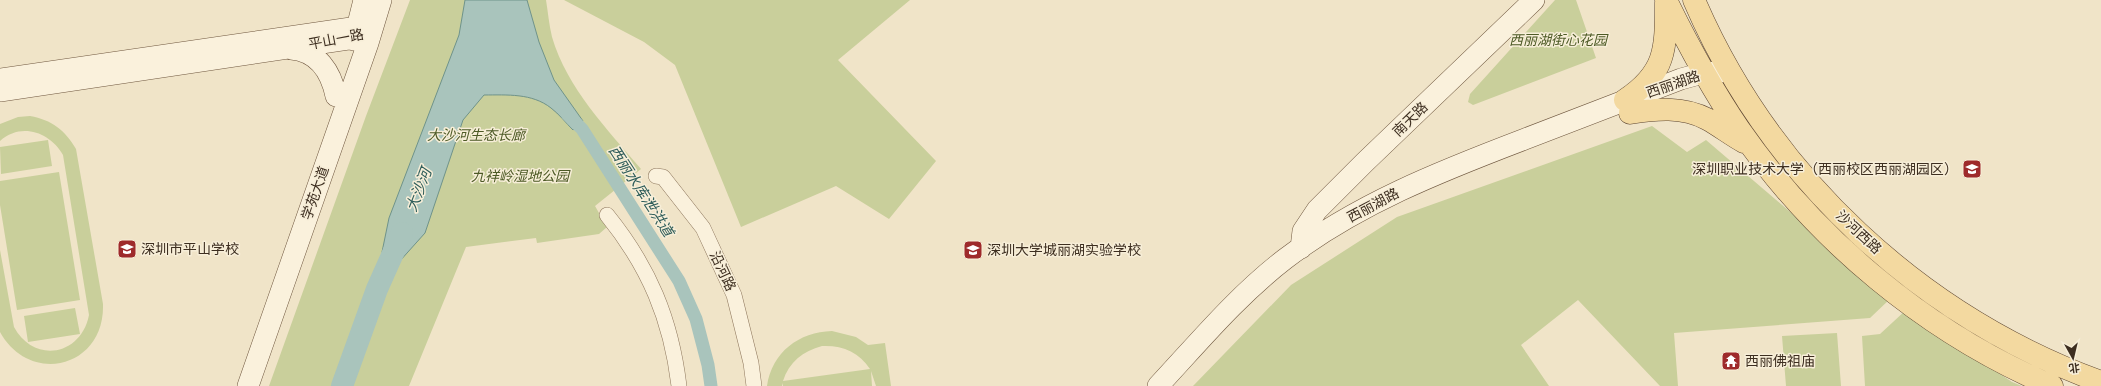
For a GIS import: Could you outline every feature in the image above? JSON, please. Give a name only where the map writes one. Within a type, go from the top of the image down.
[{"type":"main road","name":"沙河西路","points":[[1666,0],[1706,78],[1751,146],[1798,204],[1822,228],[1893,292],[1926,316],[1972,345],[2015,369],[2052,386]]},
{"type":"main road","points":[[1666,0],[1665,43],[1661,61],[1653,76],[1628,107],[1652,110],[1670,109],[1688,112],[1705,118],[1751,146]]},
{"type":"main road","name":"沙河西路","points":[[1694,0],[1729,72],[1757,117],[1785,154],[1837,213],[1886,258],[1938,298],[1994,333],[2057,365],[2101,382]]},
{"type":"street","name":"学苑大道","points":[[248,386],[362,32],[364,0]]},
{"type":"street","name":"学苑大道","points":[[234,386],[336,96],[362,32],[381,0]]},
{"type":"street","name":"南天路","points":[[1301,248],[1303,231],[1318,210],[1365,162],[1534,0]]},
{"type":"street","name":"平山一路","points":[[0,91],[284,48],[362,32]]},
{"type":"street","name":"平山一路","points":[[0,79],[362,32]]},
{"type":"street","points":[[284,48],[304,52],[322,63],[332,78],[336,96]]},
{"type":"street","name":"西丽湖路","points":[[1177,386],[1244,313],[1293,269],[1346,233],[1409,200],[1628,107],[1681,79],[1706,78],[1729,72]]},
{"type":"street","name":"西丽湖路","points":[[1158,386],[1234,304],[1284,260],[1337,223],[1403,189],[1469,160],[1628,107]]},
{"type":"street","name":"沿河路","points":[[656,176],[663,177],[703,228],[734,295],[751,363],[754,386]]},
{"type":"street","points":[[607,215],[639,260],[656,293],[672,342],[679,386]]},
{"type":"green space","name":"大沙河生态长廊","points":[[410,0],[546,0],[552,37],[567,74],[589,107],[641,169],[595,206],[607,227],[599,234],[537,243],[536,238],[466,247],[409,386],[269,386],[366,116]]},
{"type":"green space","points":[[564,0],[910,0],[838,60],[936,161],[889,219],[836,186],[741,227],[675,65],[644,42]]},
{"type":"green space","name":"西丽湖街心花园","points":[[1555,0],[1576,0],[1596,58],[1473,105],[1468,102],[1470,94]]},
{"type":"green space","points":[[30,116],[45,120],[57,127],[67,136],[76,149],[103,304],[100,326],[92,343],[79,355],[64,362],[46,364],[29,359],[13,349],[0,332],[0,250],[14,327],[23,339],[33,346],[44,350],[56,350],[67,347],[77,339],[84,329],[89,315],[63,155],[51,140],[34,132],[17,132],[8,135],[0,141],[0,124],[18,117]]},
{"type":"green space","points":[[1652,126],[1687,152],[1706,140],[1891,298],[1870,318],[1674,333],[1678,386],[1660,386],[1578,300],[1521,345],[1549,386],[1193,386],[1291,285],[1397,217]]},
{"type":"green space","points":[[48,140],[52,166],[1,174],[0,147]]},
{"type":"green space","points":[[59,172],[80,300],[17,310],[0,205],[0,181]]},
{"type":"green space","points":[[75,308],[80,334],[28,342],[24,316]]},
{"type":"green space","points":[[1906,310],[2012,382],[2022,386],[1865,386],[1862,336],[1880,334]]},
{"type":"green space","points":[[832,331],[856,337],[868,345],[885,343],[891,386],[876,386],[871,371],[872,386],[783,386],[782,383],[782,386],[767,386],[770,374],[781,354],[798,340],[820,332]],"holes":[[[829,346],[843,348],[855,354],[861,358],[870,369],[783,381],[789,368],[803,354],[815,348]]]},
{"type":"green space","points":[[1837,333],[1841,386],[1786,386],[1782,336]]},
{"type":"water","points":[[465,0],[527,0],[539,42],[554,80],[583,121],[573,130],[554,110],[544,103],[528,97],[484,95],[463,120],[425,233],[399,262],[385,258],[382,252],[389,218],[459,35]]},
{"type":"waterway","name":"西丽水库泄洪道","points":[[567,114],[582,129],[679,281],[696,319],[708,365],[711,386]]},
{"type":"waterway","name":"大沙河","points":[[342,386],[377,289],[402,233]]},
{"type":"place","name":"深圳职业技术大学（西丽校区西丽湖园区）","points":[[1972,169]]},
{"type":"place","name":"深圳市平山学校","points":[[127,249]]},
{"type":"place","name":"深圳大学城丽湖实验学校","points":[[973,250]]},
{"type":"place","name":"西丽佛祖庙","points":[[1731,361]]},
{"type":"park label","name":"九祥岭湿地公园","points":[[520,176]]}]
